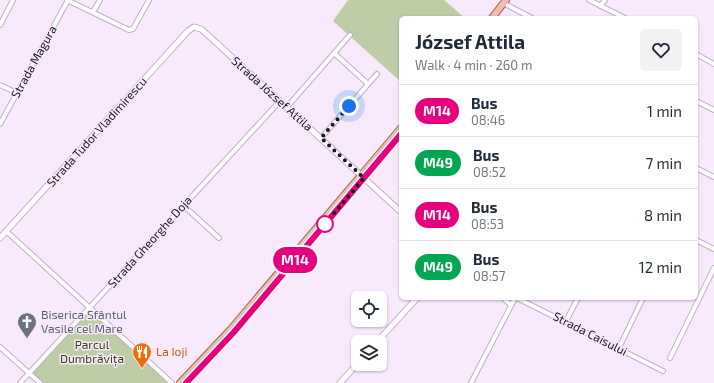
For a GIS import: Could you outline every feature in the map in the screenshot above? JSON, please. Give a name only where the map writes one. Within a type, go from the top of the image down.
[{"type":"main road","points":[[494,16],[508,2]]},
{"type":"main road","points":[[498,16],[508,2]]},
{"type":"main road","points":[[186,383],[234,332],[399,131]]},
{"type":"main road","points":[[180,383],[231,329],[399,136]]},
{"type":"street","points":[[0,24],[13,0]]},
{"type":"street","points":[[68,0],[131,30],[149,0]]},
{"type":"street","name":"Strada Magura","points":[[0,124],[68,0]]},
{"type":"street","points":[[93,12],[100,0]]},
{"type":"street","points":[[590,0],[621,16]]},
{"type":"street","points":[[600,6],[605,0]]},
{"type":"street","points":[[508,2],[529,16]]},
{"type":"street","name":"Strada József Attila","points":[[194,27],[201,29],[399,210]]},
{"type":"street","name":"Strada Tudor Vladimirescu","points":[[2,234],[188,31],[194,27]]},
{"type":"street","points":[[287,107],[350,35]]},
{"type":"street","points":[[334,52],[368,84]]},
{"type":"street","points":[[698,55],[714,64]]},
{"type":"street","points":[[321,138],[377,74]]},
{"type":"street","points":[[0,85],[17,93]]},
{"type":"street","name":"Strada Gheorghe Doja","points":[[20,383],[280,101]]},
{"type":"street","points":[[698,102],[714,110]]},
{"type":"street","points":[[698,169],[714,177]]},
{"type":"street","points":[[184,206],[219,238]]},
{"type":"street","points":[[2,234],[90,308],[172,383]]},
{"type":"street","points":[[698,241],[714,249]]},
{"type":"street","points":[[670,358],[714,268]]},
{"type":"street","points":[[383,335],[415,300]]},
{"type":"street","points":[[506,300],[512,305]]},
{"type":"street","points":[[471,383],[515,300]]},
{"type":"street","name":"Strada Caisului","points":[[520,300],[566,321],[663,371]]},
{"type":"street","points":[[566,321],[577,300]]},
{"type":"street","points":[[618,348],[642,300]]},
{"type":"street","points":[[0,347],[40,383]]},
{"type":"street","points":[[340,383],[351,371]]},
{"type":"green space","points":[[348,0],[444,0],[463,16],[399,16],[399,80],[333,21]]},
{"type":"green space","name":"Parcul Dumbrăvița","points":[[90,308],[169,383],[40,383],[29,373]]},
{"type":"bus line","name":"M14","points":[[186,383],[234,332],[399,136]]},
{"type":"place","name":"Biserica Sfântul Vasile cel Mare","points":[[27,339]]},
{"type":"place","name":"La Ioji","points":[[142,369]]},
{"type":"route","points":[[325,224],[364,178],[321,138],[349,106]]}]
